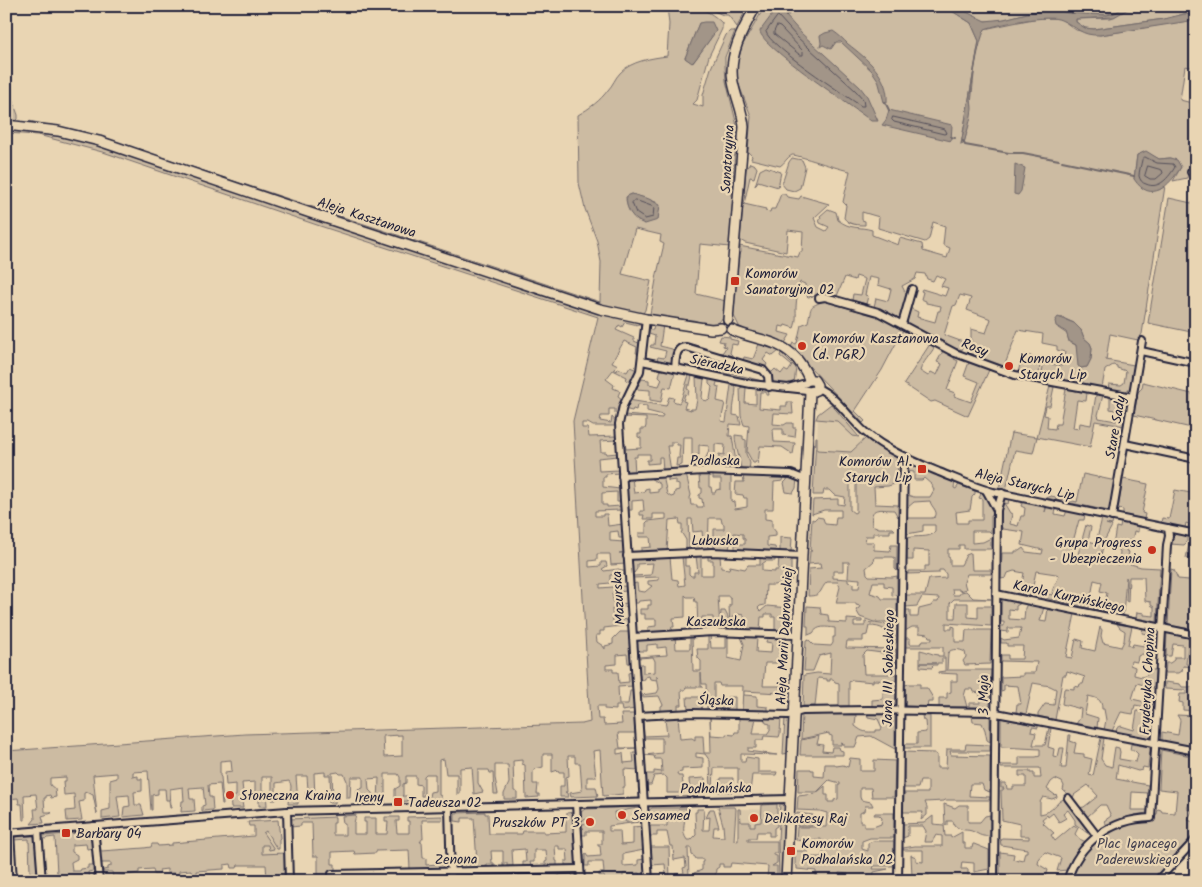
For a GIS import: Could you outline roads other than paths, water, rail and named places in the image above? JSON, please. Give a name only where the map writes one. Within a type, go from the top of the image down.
[{"type":"street","name":"Sanatoryjna","points":[[728,320],[744,127],[733,81],[732,68],[739,39],[756,6]]},
{"type":"street","name":"Aleja Kasztanowa","points":[[6,126],[58,131],[99,141],[572,300],[616,313],[646,319],[720,328]]},
{"type":"street","points":[[902,324],[912,289]]},
{"type":"street","name":"Rosy","points":[[819,298],[825,297],[878,312],[955,353],[1016,375],[1133,397]]},
{"type":"street","name":"Mazurska","points":[[646,319],[639,376],[623,404],[620,417],[622,476],[649,881]]},
{"type":"street","points":[[732,330],[732,323],[728,320],[722,322],[720,328],[726,333],[732,330],[786,348],[806,370],[810,386]]},
{"type":"street","name":"Stare Sady","points":[[1112,517],[1142,341]]},
{"type":"street","points":[[675,368],[678,350],[681,347],[686,347],[763,370],[768,376],[769,387]]},
{"type":"street","points":[[1141,350],[1196,363]]},
{"type":"street","name":"Sieradzka","points":[[642,361],[769,387],[810,386]]},
{"type":"street","name":"Aleja Starych Lip","points":[[810,386],[825,391],[864,431],[884,446],[965,483],[986,490],[1196,534]]},
{"type":"street","name":"Aleja Marii Dąbrowskiej","points":[[786,881],[810,386]]},
{"type":"street","points":[[1125,444],[1196,460]]},
{"type":"street","name":"Jana III Sobieskiego","points":[[898,881],[904,456]]},
{"type":"street","name":"Podlaska","points":[[622,476],[717,471],[791,474],[806,478]]},
{"type":"street","name":"3 Maja","points":[[986,490],[997,510]]},
{"type":"street","name":"3 Maja","points":[[994,881],[997,510],[1002,493]]},
{"type":"street","name":"Fryderyka Chopina","points":[[1097,836],[1121,823],[1151,818],[1168,528]]},
{"type":"street","name":"Lubuska","points":[[628,556],[712,552],[802,556]]},
{"type":"street","name":"Karola Kurpińskiego","points":[[996,594],[1196,635]]},
{"type":"street","name":"Kaszubska","points":[[633,637],[713,632],[798,635]]},
{"type":"street","name":"Śląska","points":[[638,716],[692,713],[788,715],[802,711],[868,710],[996,712],[1196,751]]},
{"type":"street","points":[[1068,798],[1097,836],[1080,853],[1068,881]]},
{"type":"street","name":"Podhalańska","points":[[644,802],[790,799]]},
{"type":"street","name":"Ireny","points":[[8,832],[287,811],[644,802]]},
{"type":"street","points":[[576,804],[581,881]]},
{"type":"street","points":[[449,808],[451,881]]},
{"type":"street","points":[[287,811],[289,881]]},
{"type":"street","points":[[94,826],[99,881]]},
{"type":"street","points":[[38,830],[42,881]]},
{"type":"street","points":[[8,832],[13,881]]},
{"type":"street","points":[[1157,881],[1196,839]]},
{"type":"street","name":"Zenona","points":[[332,874],[358,877],[580,868]]},
{"type":"water","points":[[944,6],[954,6],[985,21],[1004,19],[1031,12],[1056,10],[1068,13],[1107,15],[1115,13],[1126,6],[1133,6],[1114,17],[1076,19],[1076,22],[1085,28],[1094,29],[1164,19],[1184,14],[1196,14],[1196,20],[1100,35],[1083,33],[1055,18],[1024,20],[985,29],[974,72],[971,117],[964,143],[961,145],[979,41],[971,23]]},
{"type":"water","points":[[777,8],[801,33],[860,87],[867,96],[878,121],[871,121],[791,62],[764,39],[760,31]]},
{"type":"water","points":[[712,22],[716,31],[692,63],[685,58],[699,23]]},
{"type":"water","points":[[833,31],[875,68],[884,84],[887,102],[884,102],[878,80],[872,71],[841,42],[836,42],[831,49],[823,45],[820,47],[820,36]]},
{"type":"water","points":[[889,110],[952,125],[951,141],[882,125],[886,120]]},
{"type":"water","points":[[1146,151],[1159,159],[1170,158],[1177,160],[1181,167],[1166,186],[1160,190],[1147,191],[1140,187],[1134,179],[1137,155]]},
{"type":"water","points":[[1015,164],[1025,168],[1021,191],[1018,195],[1014,194]]},
{"type":"water","points":[[632,194],[649,199],[660,205],[658,220],[645,224],[634,217],[628,209],[626,201],[627,196]]},
{"type":"water","points":[[1058,317],[1074,323],[1081,330],[1084,338],[1090,343],[1092,348],[1091,359],[1087,367],[1081,368],[1078,366],[1076,345],[1069,341],[1066,332],[1056,326],[1055,321]]},
{"type":"waterway","points":[[786,16],[798,6]]},
{"type":"waterway","points":[[1072,13],[1082,8],[1100,6]]},
{"type":"waterway","points":[[885,102],[889,110]]},
{"type":"waterway","points":[[951,137],[955,138]]},
{"type":"waterway","points":[[963,141],[965,145],[1059,160]]},
{"type":"waterway","points":[[1062,161],[1134,176]]},
{"type":"place","name":"Komorów Sanatoryjna 02","points":[[735,281]]},
{"type":"place","name":"Komorów Kasztanowa (d. PGR)","points":[[802,346]]},
{"type":"place","name":"Komorów Starych Lip","points":[[1009,366]]},
{"type":"place","name":"Komorów Al. Starych Lip","points":[[922,469]]},
{"type":"place","name":"Grupa Progress - Ubezpieczenia","points":[[1152,550]]},
{"type":"place","name":"Słoneczna Kraina","points":[[230,795]]},
{"type":"place","name":"Tadeusza 02","points":[[398,802]]},
{"type":"place","name":"Sensamed","points":[[622,815]]},
{"type":"place","name":"Delikatesy Raj","points":[[754,818]]},
{"type":"place","name":"Pruszków PT 3","points":[[590,822]]},
{"type":"place","name":"Barbary 04","points":[[66,833]]},
{"type":"place","name":"Komorów Podhalańska 02","points":[[791,851]]},
{"type":"park label","name":"Plac Ignacego Paderewskiego","points":[[1137,852]]}]
